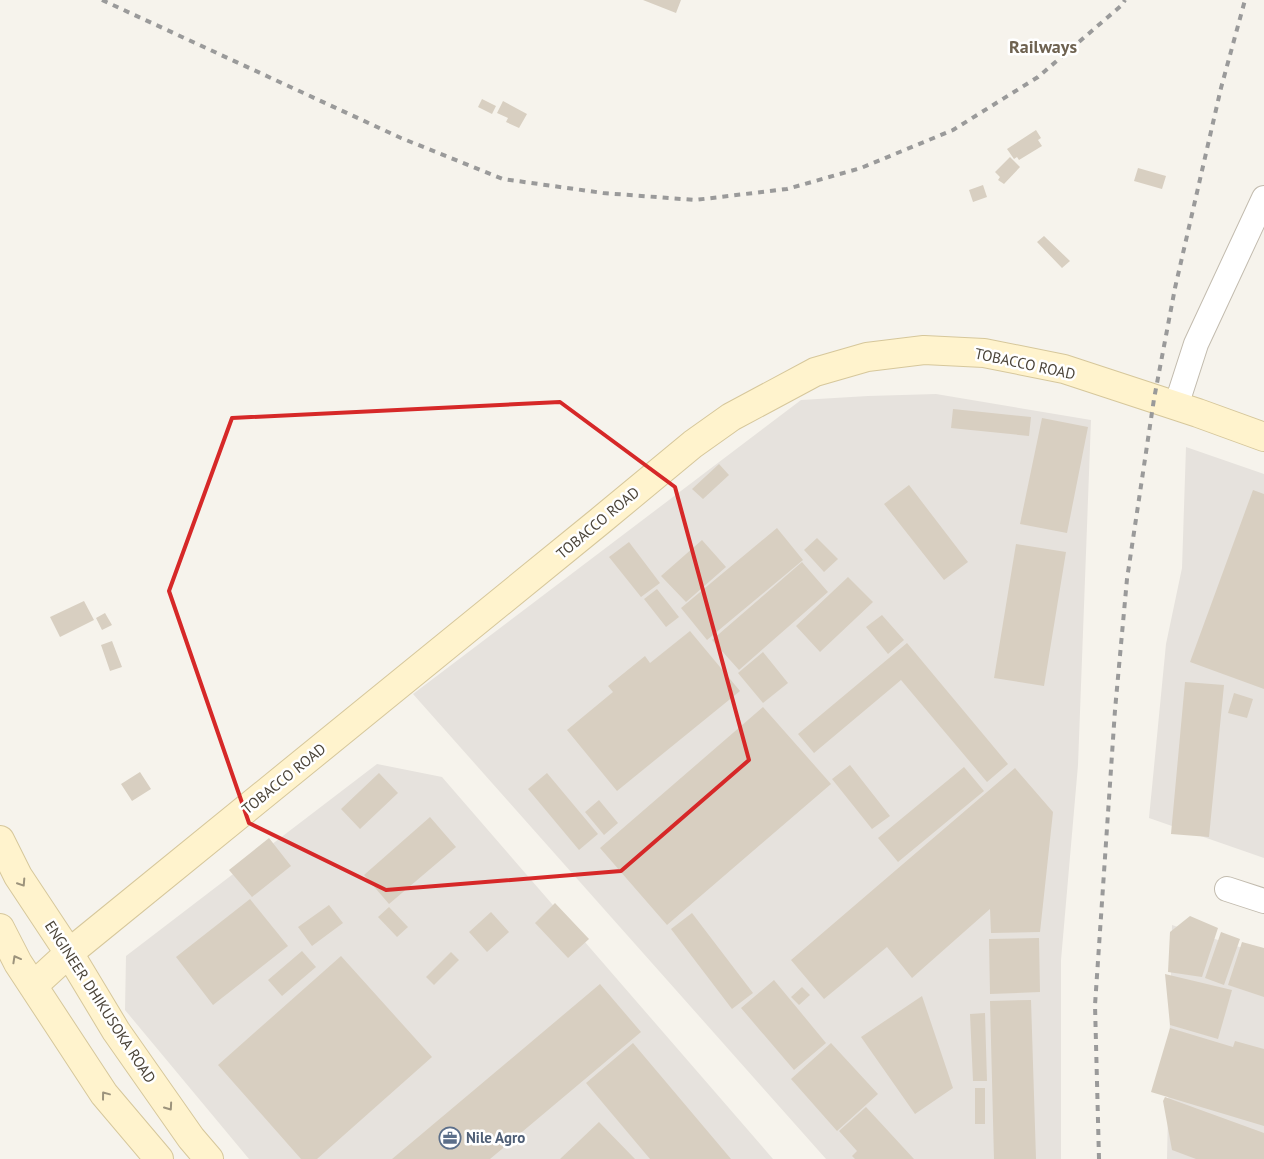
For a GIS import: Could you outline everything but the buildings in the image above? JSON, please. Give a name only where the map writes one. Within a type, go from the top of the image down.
[{"type":"street","points":[[1176,406],[1196,344],[1264,198]]},
{"type":"street","name":"TOBACCO ROAD","points":[[33,986],[69,953],[693,444],[731,417],[815,372],[867,357],[924,350],[984,353],[1064,369],[1198,413],[1264,438]]},
{"type":"street","name":"ENGINEER DHIKUSOKA ROAD","points":[[0,840],[18,876],[69,953],[116,1032],[191,1138],[209,1159]]},
{"type":"street","points":[[1228,889],[1264,901]]},
{"type":"street","points":[[0,928],[18,963],[104,1094],[159,1159]]},
{"type":"highlighted area","points":[[560,402],[675,487],[749,760],[621,871],[386,890],[249,823],[169,591],[232,418]]},
{"type":"shaded area","points":[[936,394],[1091,420],[1078,765],[1061,960],[1061,1159],[826,1159],[413,694],[801,400]]},
{"type":"shaded area","points":[[1186,447],[1264,474],[1264,858],[1149,818],[1166,644],[1182,568]]},
{"type":"shaded area","points":[[377,764],[442,777],[773,1159],[249,1159],[125,1010],[126,956]]},
{"type":"shaded area","points":[[1172,925],[1264,955],[1264,1159],[1167,1159]]},
{"type":"railway","points":[[102,0],[401,138],[503,179],[603,193],[695,200],[787,189],[861,168],[953,130],[1038,77],[1122,5],[1125,0]]},
{"type":"railway","points":[[1099,1159],[1095,1005],[1115,710],[1127,579],[1154,399],[1175,288],[1221,88],[1245,0]]},
{"type":"place","name":"Nile Agro","points":[[450,1138]]},
{"type":"district","name":"Railways","points":[[1043,47]]}]
